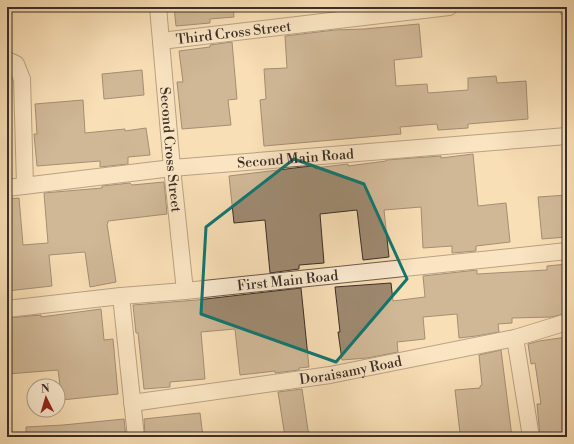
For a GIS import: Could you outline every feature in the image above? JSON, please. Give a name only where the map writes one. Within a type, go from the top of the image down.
[{"type":"street","name":"Second Cross Street","points":[[158,7],[172,168],[185,291]]},
{"type":"street","name":"Third Cross Street","points":[[161,41],[449,7]]},
{"type":"street","points":[[7,60],[16,64],[22,79],[25,186]]},
{"type":"street","name":"Second Main Road","points":[[7,188],[172,168],[567,136]]},
{"type":"street","name":"First Main Road","points":[[7,309],[567,251]]},
{"type":"street","points":[[121,296],[136,437]]},
{"type":"street","name":"Doraisamy Road","points":[[132,403],[330,375],[515,338],[567,322]]},
{"type":"street","points":[[515,338],[531,437]]},
{"type":"highlighted area","points":[[294,159],[364,184],[407,279],[336,362],[201,314],[206,227]]},
{"type":"building","points":[[174,7],[233,7],[234,17],[210,19],[210,23],[176,26]]},
{"type":"building","points":[[419,24],[422,57],[394,60],[396,86],[427,84],[428,93],[468,90],[468,78],[496,76],[497,83],[526,81],[528,119],[468,124],[468,128],[438,130],[437,124],[400,127],[401,134],[264,146],[260,100],[266,99],[264,69],[287,68],[285,36],[335,30]]},
{"type":"building","points":[[232,42],[237,99],[228,100],[231,125],[182,129],[177,82],[183,82],[179,51],[210,47],[210,45]]},
{"type":"building","points":[[142,70],[144,95],[104,99],[102,74]]},
{"type":"building","points":[[83,100],[85,133],[125,129],[125,131],[146,128],[150,155],[128,157],[128,164],[100,167],[100,161],[37,166],[34,134],[37,134],[35,104]]},
{"type":"building","points":[[473,154],[478,206],[506,203],[510,242],[476,246],[476,251],[452,253],[452,246],[423,248],[421,207],[384,210],[389,257],[363,260],[357,210],[320,214],[324,263],[299,265],[299,269],[270,273],[265,220],[234,223],[229,176],[311,166],[315,166],[315,168],[348,164],[348,166],[386,160],[441,156],[441,158]]},
{"type":"building","points":[[164,182],[167,214],[108,221],[107,224],[116,282],[90,287],[85,252],[49,255],[52,286],[7,291],[7,199],[19,198],[23,245],[48,243],[44,193],[102,188],[102,186],[130,183],[132,185]]},
{"type":"building","points":[[567,195],[567,237],[542,239],[538,197]]},
{"type":"building","points":[[567,264],[567,313],[552,317],[512,318],[512,323],[498,324],[499,332],[459,338],[457,314],[423,317],[425,339],[397,342],[398,352],[367,358],[342,360],[338,332],[340,332],[335,287],[391,283],[393,301],[425,297],[423,276],[477,270],[477,274],[547,270],[547,266]]},
{"type":"building","points":[[301,288],[309,367],[299,368],[299,370],[275,373],[275,371],[240,375],[235,329],[201,332],[205,379],[170,382],[170,387],[144,389],[138,333],[136,333],[133,305],[197,300]]},
{"type":"building","points":[[101,309],[104,340],[113,339],[118,394],[66,400],[66,378],[59,378],[58,370],[7,374],[7,318],[41,315],[41,317]]},
{"type":"building","points":[[567,337],[567,437],[540,437],[537,404],[541,404],[535,363],[531,364],[528,344]]},
{"type":"building","points":[[501,350],[512,437],[463,437],[462,432],[460,433],[455,390],[480,388],[482,385],[479,355]]},
{"type":"building","points":[[302,389],[309,437],[285,437],[278,392]]},
{"type":"building","points":[[200,413],[203,437],[145,437],[144,419]]},
{"type":"building","points":[[124,419],[126,437],[26,437],[26,427]]}]
